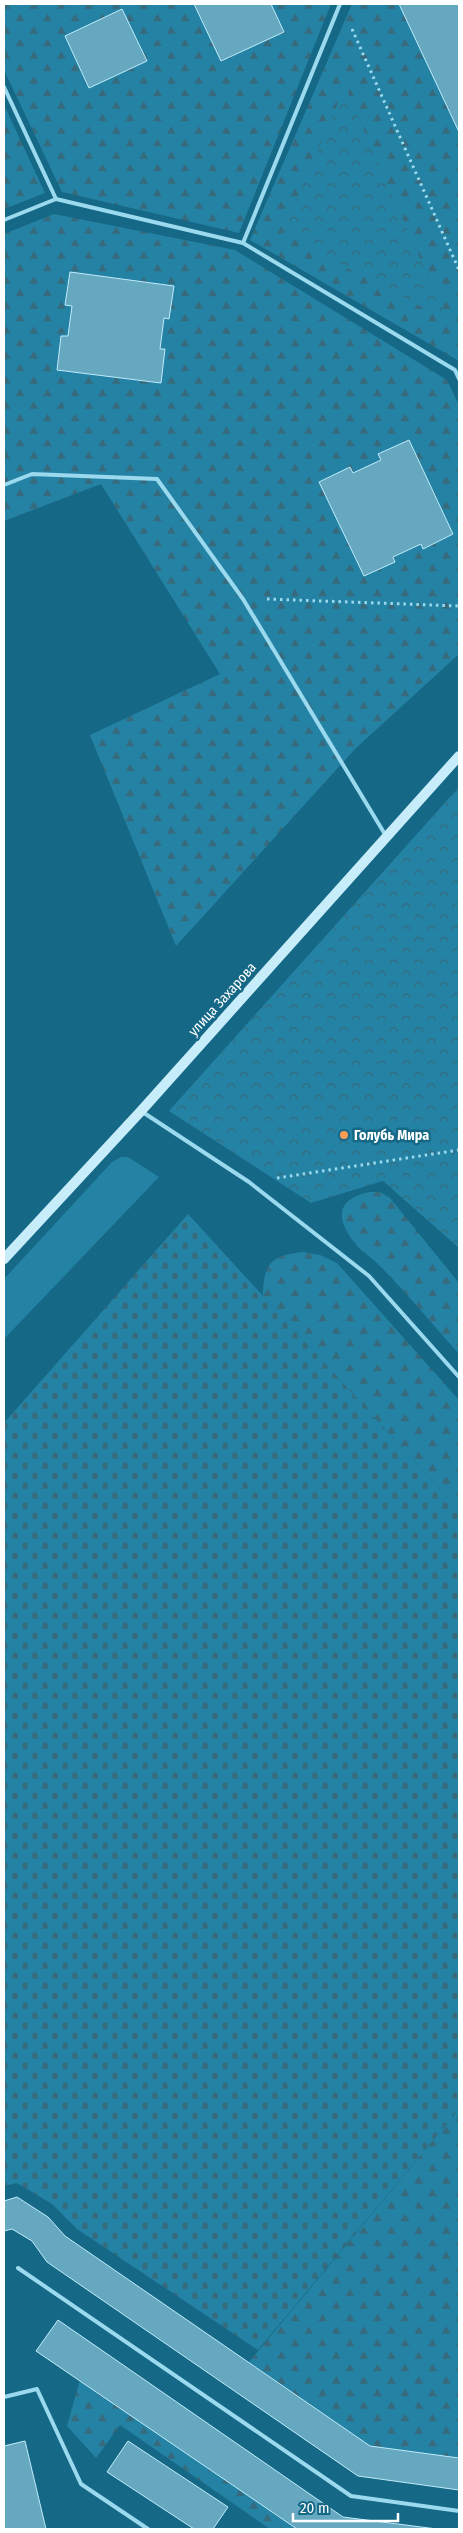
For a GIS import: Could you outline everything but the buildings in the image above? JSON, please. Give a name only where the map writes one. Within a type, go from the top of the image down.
[{"type":"main road","name":"улица Захарова","points":[[4,1259],[141,1111],[459,756]]},
{"type":"lane","points":[[243,242],[340,4]]},
{"type":"lane","points":[[4,87],[56,199]]},
{"type":"lane","points":[[4,220],[56,199],[243,242],[455,370],[459,379]]},
{"type":"lane","points":[[4,485],[32,474],[157,479],[243,599],[386,836]]},
{"type":"lane","points":[[141,1111],[249,1182],[369,1276],[459,1377]]},
{"type":"lane","points":[[18,2268],[350,2496],[459,2511]]},
{"type":"lane","points":[[4,2397],[37,2389],[81,2484],[148,2529]]},
{"type":"path","points":[[349,22],[459,270]]},
{"type":"path","points":[[243,599],[459,606]]},
{"type":"path","points":[[249,1182],[459,1150]]},
{"type":"green space","points":[[4,4],[331,4],[239,233],[62,192],[4,70]]},
{"type":"green space","points":[[352,4],[459,4],[459,361],[250,240]]},
{"type":"green space","points":[[345,86],[447,320],[282,234]]},
{"type":"green space","points":[[4,105],[45,193],[4,209]]},
{"type":"green space","points":[[54,214],[235,250],[447,380],[459,405],[459,654],[355,749],[176,946],[90,735],[220,674],[101,484],[4,521],[4,234]]},
{"type":"green space","points":[[459,787],[459,1248],[383,1181],[311,1203],[169,1111]]},
{"type":"green space","points":[[121,1157],[128,1157],[159,1177],[4,1339],[4,1279],[112,1162]]},
{"type":"green space","points":[[369,1192],[380,1192],[390,1198],[459,1283],[459,1354],[376,1262],[359,1248],[346,1230],[342,1212],[346,1203],[354,1197]]},
{"type":"green space","points":[[188,1214],[459,1510],[459,2109],[258,2350],[77,2229],[52,2204],[17,2183],[4,2186],[4,1423]]},
{"type":"green space","points":[[303,1252],[320,1255],[337,1263],[459,1400],[459,1510],[263,1296],[265,1276],[271,1263],[283,1256]]},
{"type":"green space","points":[[459,2109],[459,2458],[370,2446],[249,2362]]},
{"type":"green space","points":[[80,2380],[297,2529],[270,2529],[120,2425],[96,2458],[67,2426]]},
{"type":"place","name":"Голубь Мира","points":[[344,1135]]}]
